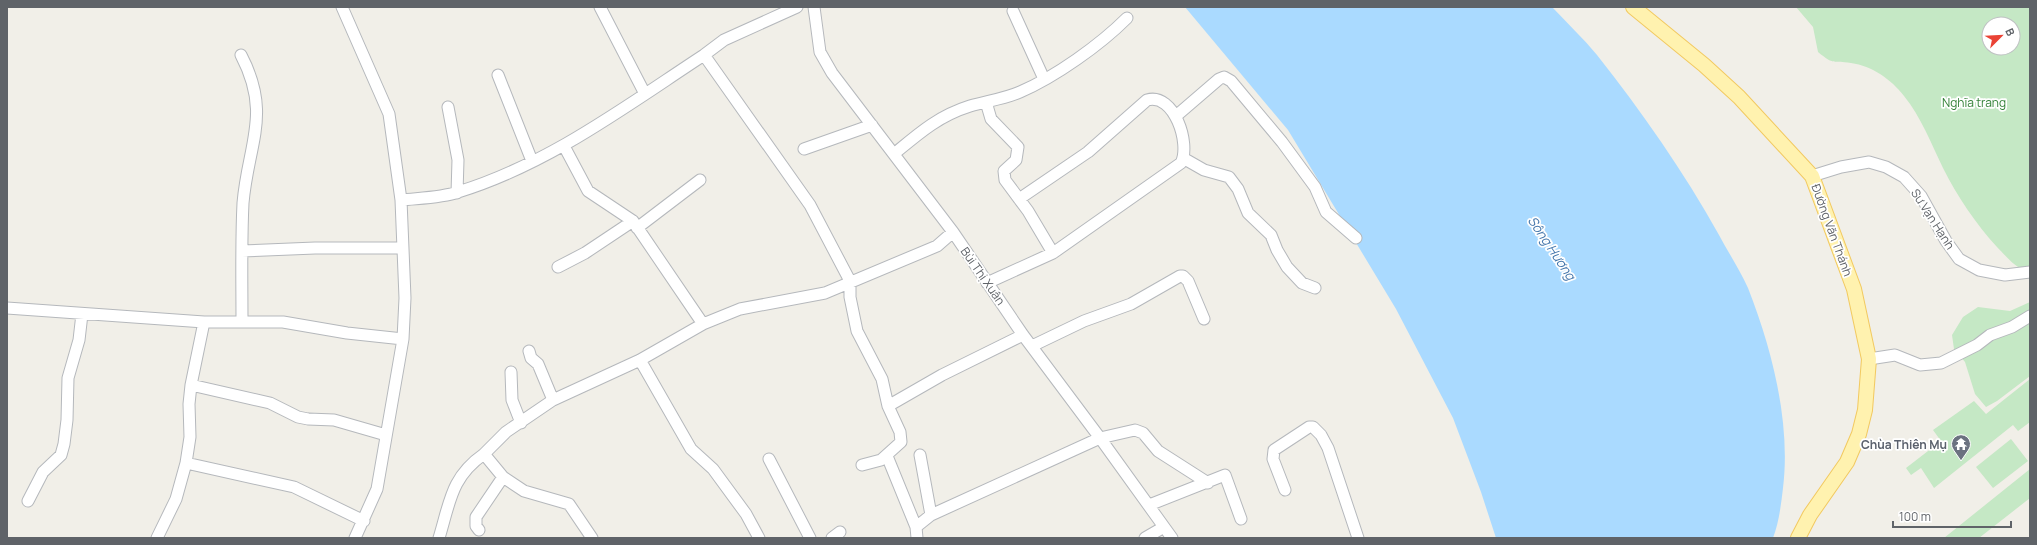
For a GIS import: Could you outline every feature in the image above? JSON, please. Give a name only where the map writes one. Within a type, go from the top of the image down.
[{"type":"main road","name":"Đường Văn Thánh","points":[[1634,7],[1704,65],[1739,97],[1812,176],[1854,288],[1869,360],[1865,410],[1859,434],[1847,462],[1810,515],[1798,538]]},
{"type":"street","points":[[342,7],[388,114],[401,200],[405,298],[403,339],[377,489],[364,521],[355,538]]},
{"type":"street","points":[[600,7],[645,94]]},
{"type":"street","points":[[401,200],[457,193],[564,146],[704,55],[724,40],[797,7]]},
{"type":"street","name":"Bùi Thị Xuân","points":[[814,7],[820,52],[832,73],[953,232],[1023,335],[1172,538]]},
{"type":"street","points":[[1013,11],[1044,79]]},
{"type":"street","points":[[894,154],[930,123],[969,106],[1020,92],[1044,79],[1101,42],[1127,18]]},
{"type":"street","points":[[241,54],[252,79],[255,92],[257,122],[245,187],[242,251],[242,322]]},
{"type":"street","points":[[704,55],[780,161],[810,206],[850,282],[850,297],[857,331],[882,379],[888,406],[900,432],[901,442],[886,456],[876,462],[862,466]]},
{"type":"street","points":[[498,75],[532,161]]},
{"type":"street","points":[[1176,116],[1219,79],[1224,77],[1231,81],[1282,142],[1315,187],[1326,212],[1356,238]]},
{"type":"street","points":[[987,283],[1053,253],[1173,169],[1183,158],[1182,138],[1176,116],[1161,100],[1153,98],[1147,100],[1088,152],[1019,199]]},
{"type":"street","points":[[986,102],[991,119],[1018,147],[1018,155],[1016,160],[1006,168],[1003,175],[1053,253]]},
{"type":"street","points":[[448,107],[458,160],[457,193]]},
{"type":"street","points":[[804,149],[872,126]]},
{"type":"street","points":[[564,146],[588,191],[635,225],[703,324]]},
{"type":"street","points":[[1183,158],[1204,170],[1229,177],[1238,188],[1248,213],[1271,234],[1277,250],[1287,267],[1302,283],[1315,288]]},
{"type":"street","name":"Sư Vạn Hạnh","points":[[1812,176],[1841,167],[1869,162],[1886,167],[1904,177],[1921,196],[1946,241],[1959,259],[1979,270],[2005,275],[2030,272]]},
{"type":"street","points":[[558,267],[635,225],[700,180]]},
{"type":"street","points":[[439,538],[457,481],[472,462],[484,454],[506,432],[553,400],[640,360],[703,324],[740,309],[825,293],[937,246],[953,232]]},
{"type":"street","points":[[242,251],[315,248],[403,248]]},
{"type":"street","points":[[1032,346],[1084,321],[1131,304],[1180,276],[1184,276],[1188,281],[1204,319]]},
{"type":"street","points":[[7,308],[204,322],[284,322],[347,333],[403,339]]},
{"type":"street","points":[[28,501],[43,472],[61,455],[67,420],[68,378],[79,340],[82,314]]},
{"type":"street","points":[[1869,360],[1895,355],[1920,366],[1941,363],[1977,345],[1990,335],[2012,327],[2030,316]]},
{"type":"street","points":[[157,538],[176,499],[186,464],[190,437],[189,404],[191,385],[204,322]]},
{"type":"street","points":[[888,406],[942,375],[1023,335]]},
{"type":"street","points":[[529,351],[531,358],[538,364],[553,400]]},
{"type":"street","points":[[640,360],[691,449],[713,469],[746,514],[758,538]]},
{"type":"street","points":[[511,372],[512,400],[521,423]]},
{"type":"street","points":[[191,385],[270,403],[303,418],[334,420],[386,435]]},
{"type":"street","points":[[1284,490],[1273,459],[1274,450],[1309,427],[1313,427],[1321,435],[1328,448],[1358,538]]},
{"type":"street","points":[[917,533],[931,515],[1100,438],[1135,430],[1143,433],[1158,451],[1208,483]]},
{"type":"street","points":[[484,454],[503,477],[524,491],[569,504],[592,538]]},
{"type":"street","points":[[920,455],[931,515]]},
{"type":"street","points":[[886,456],[917,533]]},
{"type":"street","points":[[769,459],[810,538]]},
{"type":"street","points":[[186,464],[294,487],[364,521]]},
{"type":"street","points":[[1149,505],[1226,476],[1241,519]]},
{"type":"street","points":[[479,530],[476,526],[476,517],[503,477]]},
{"type":"street","points":[[1145,538],[1164,527]]},
{"type":"green space","name":"Nghĩa trang","points":[[1796,7],[2030,7],[2030,273],[2008,259],[1974,219],[1948,178],[1916,113],[1899,90],[1874,70],[1851,63],[1834,62],[1818,52],[1813,27]]},
{"type":"green space","points":[[2030,302],[2030,376],[1997,401],[1986,407],[1975,394],[1965,362],[1954,349],[1952,335],[1963,317],[1978,307],[2010,311]]},
{"type":"green space","points":[[2030,379],[2030,422],[2018,431],[2013,425],[1934,488],[1921,468],[1911,475],[1906,468],[1941,441],[1933,430],[1974,401],[1986,414]]},
{"type":"green space","points":[[2011,439],[2028,461],[1993,488],[1976,467]]},
{"type":"green space","points":[[2030,469],[2030,498],[1979,538],[1944,538]]},
{"type":"water","name":"Sông Hương","points":[[1185,7],[1552,7],[1597,55],[1662,143],[1692,188],[1748,288],[1757,311],[1772,361],[1782,412],[1785,463],[1781,507],[1773,538],[1496,538],[1481,492],[1453,418],[1396,309],[1288,130]]},
{"type":"place","name":"Chùa Thiên Mụ","points":[[1961,461]]}]
